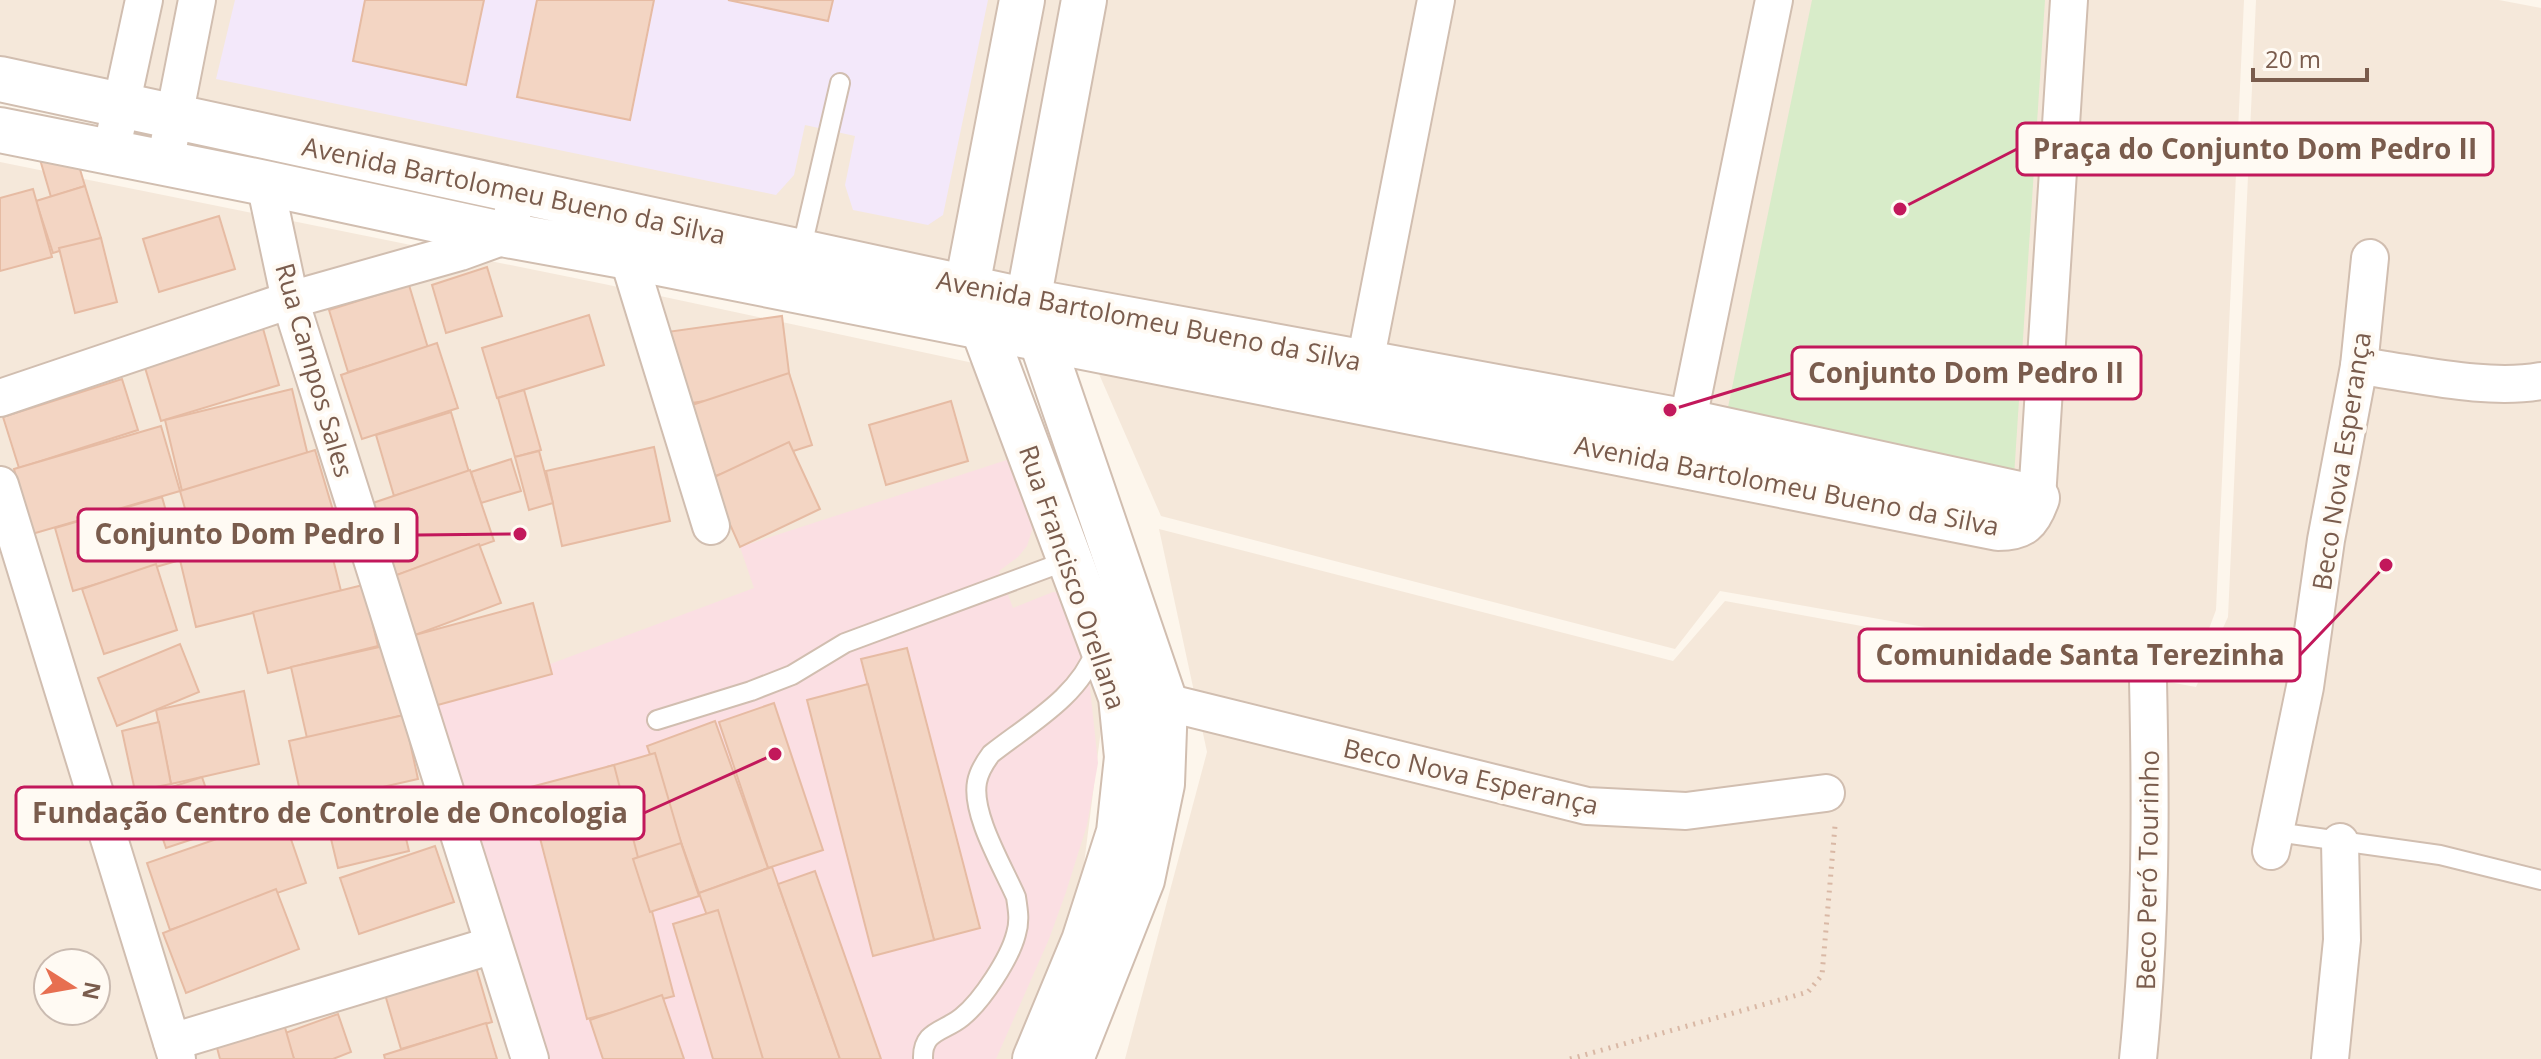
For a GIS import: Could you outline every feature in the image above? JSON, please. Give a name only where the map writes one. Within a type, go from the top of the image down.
[{"type":"street","points":[[111,152],[144,0]]},
{"type":"street","points":[[165,163],[197,0]]},
{"type":"street","points":[[967,286],[1022,0]]},
{"type":"street","points":[[1034,320],[1084,0]]},
{"type":"street","points":[[1361,381],[1436,0]]},
{"type":"street","points":[[1678,465],[1774,0]]},
{"type":"street","points":[[2037,498],[2069,0]]},
{"type":"street","name":"Avenida Bartolomeu Bueno da Silva","points":[[0,79],[967,286],[1034,320],[1361,381],[1688,422],[2037,498],[2025,523],[2014,528],[1998,528],[1678,465],[1361,381]]},
{"type":"street","name":"Avenida Bartolomeu Bueno da Silva","points":[[0,130],[507,235],[982,327],[1034,320]]},
{"type":"street","name":"Rua Campos Sales","points":[[265,183],[290,300],[530,1059]]},
{"type":"street","points":[[0,398],[290,300],[460,252],[507,235],[518,191]]},
{"type":"street","points":[[628,257],[711,526]]},
{"type":"street","name":"Beco Nova Esperança","points":[[2273,842],[2305,687],[2326,540],[2359,366],[2370,258]]},
{"type":"street","name":"Rua Francisco Orellana","points":[[967,286],[1121,697],[1127,757],[1119,832],[1084,941],[1035,1059]]},
{"type":"street","name":"Rua Francisco Orellana","points":[[1034,320],[1165,702],[1162,784],[1142,880],[1071,1059]]},
{"type":"street","points":[[2359,366],[2475,381],[2524,384],[2541,381]]},
{"type":"street","points":[[0,485],[174,1050],[493,945]]},
{"type":"street","name":"Beco Peró Tourinho","points":[[2138,1059],[2146,987],[2152,840],[2148,681]]},
{"type":"street","name":"Beco Nova Esperança","points":[[1121,697],[1165,702],[1587,806],[1686,811],[1826,793]]},
{"type":"street","points":[[2330,1059],[2342,940],[2340,842]]},
{"type":"lane","points":[[801,251],[840,83]]},
{"type":"lane","points":[[657,720],[751,691],[792,675],[845,643],[1069,560]]},
{"type":"lane","points":[[923,1059],[927,1039],[970,1010],[1010,952],[1017,933],[1019,914],[1016,897],[976,799],[982,766],[991,754],[1069,693],[1088,670],[1099,638]]},
{"type":"lane","points":[[2273,842],[2340,842],[2440,855],[2541,880]]},
{"type":"path","points":[[1570,1059],[1808,992],[1822,975],[1836,805],[1832,796],[1826,793]]},
{"type":"shaded area","points":[[0,0],[2244,0],[2216,610],[2192,674],[1720,591],[1675,649],[1161,516],[1068,303],[943,259],[185,112],[0,72]]},
{"type":"shaded area","points":[[235,0],[988,0],[943,215],[928,225],[853,210],[845,185],[855,136],[805,125],[794,175],[776,195],[216,79]]},
{"type":"shaded area","points":[[2256,0],[2499,0],[2541,8],[2541,1059],[1125,1059],[1207,752],[1159,529],[1673,661],[1725,601],[2196,687],[2228,617]]},
{"type":"shaded area","points":[[0,162],[604,284],[978,364],[1104,705],[1074,944],[1026,1059],[0,1059]]},
{"type":"shaded area","points":[[1019,456],[1036,518],[1027,546],[999,571],[1013,608],[1053,592],[1059,593],[1088,670],[1098,763],[1087,825],[1066,892],[1049,939],[996,1059],[548,1059],[438,706],[754,588],[740,547]]},
{"type":"green space","points":[[1812,0],[2045,0],[2014,477],[1726,417]]},
{"type":"building","points":[[365,0],[484,0],[466,85],[353,61]]},
{"type":"building","points":[[537,0],[654,0],[630,120],[517,97]]},
{"type":"building","points":[[728,0],[833,0],[828,21]]},
{"type":"building","points":[[73,146],[85,186],[51,197],[39,156]]},
{"type":"building","points":[[85,186],[101,238],[53,253],[36,201]]},
{"type":"building","points":[[33,189],[52,257],[0,271],[0,198]]},
{"type":"building","points":[[219,216],[235,269],[159,292],[143,239]]},
{"type":"building","points":[[101,238],[117,302],[75,313],[59,248]]},
{"type":"building","points":[[487,267],[502,316],[446,333],[432,285]]},
{"type":"building","points":[[409,285],[428,348],[348,372],[329,310]]},
{"type":"building","points":[[589,315],[604,365],[497,398],[482,348]]},
{"type":"building","points":[[782,316],[791,389],[677,405],[667,332]]},
{"type":"building","points":[[262,325],[279,385],[161,421],[143,361]]},
{"type":"building","points":[[437,343],[458,408],[362,439],[341,375]]},
{"type":"building","points":[[789,373],[812,445],[715,476],[692,405]]},
{"type":"building","points":[[122,379],[138,430],[19,468],[3,417]]},
{"type":"building","points":[[292,389],[309,460],[182,491],[165,420]]},
{"type":"building","points":[[524,390],[541,450],[515,457],[498,398]]},
{"type":"building","points":[[951,401],[968,461],[886,485],[869,425]]},
{"type":"building","points":[[451,412],[469,472],[394,496],[376,435]]},
{"type":"building","points":[[161,426],[180,491],[32,534],[14,469]]},
{"type":"building","points":[[789,442],[820,509],[740,547],[710,479]]},
{"type":"building","points":[[654,447],[670,521],[562,546],[546,471]]},
{"type":"building","points":[[315,450],[335,517],[199,558],[180,491]]},
{"type":"building","points":[[539,451],[553,503],[529,510],[515,457]]},
{"type":"building","points":[[511,459],[521,491],[481,503],[471,472]]},
{"type":"building","points":[[470,470],[494,541],[394,576],[370,504]]},
{"type":"building","points":[[162,497],[180,560],[73,591],[55,528]]},
{"type":"building","points":[[324,523],[341,591],[196,627],[180,560]]},
{"type":"building","points":[[479,544],[501,603],[415,635],[394,576]]},
{"type":"building","points":[[156,564],[177,630],[104,654],[82,589]]},
{"type":"building","points":[[363,585],[378,646],[268,673],[253,612]]},
{"type":"building","points":[[533,603],[552,674],[434,706],[415,635]]},
{"type":"building","points":[[180,644],[199,692],[117,726],[98,678]]},
{"type":"building","points":[[388,645],[404,715],[307,738],[291,667]]},
{"type":"building","points":[[907,648],[980,928],[934,940],[861,659]]},
{"type":"building","points":[[868,684],[934,940],[873,956],[807,700]]},
{"type":"building","points":[[244,691],[259,764],[171,784],[156,710]]},
{"type":"building","points":[[774,703],[823,850],[768,868],[719,722]]},
{"type":"building","points":[[404,715],[418,779],[303,805],[289,741]]},
{"type":"building","points":[[715,721],[768,868],[699,893],[647,746]]},
{"type":"building","points":[[159,722],[171,784],[135,791],[122,731]]},
{"type":"building","points":[[655,753],[688,866],[641,881],[607,767]]},
{"type":"building","points":[[614,765],[674,996],[587,1019],[527,788]]},
{"type":"building","points":[[202,777],[220,830],[166,848],[148,795]]},
{"type":"building","points":[[397,800],[409,851],[338,868],[326,818]]},
{"type":"building","points":[[283,816],[306,883],[170,930],[147,863]]},
{"type":"building","points":[[681,843],[699,896],[650,912],[633,859]]},
{"type":"building","points":[[435,846],[454,902],[359,934],[340,878]]},
{"type":"building","points":[[772,867],[840,1059],[758,1059],[699,893]]},
{"type":"building","points":[[815,871],[881,1059],[840,1059],[778,884]]},
{"type":"building","points":[[276,889],[299,949],[186,993],[163,933]]},
{"type":"building","points":[[718,910],[763,1059],[713,1059],[673,924]]},
{"type":"building","points":[[475,964],[492,1022],[401,1049],[384,991]]},
{"type":"building","points":[[662,995],[684,1059],[603,1059],[590,1020]]},
{"type":"building","points":[[338,1014],[351,1052],[333,1059],[294,1059],[285,1033]]},
{"type":"building","points":[[486,1023],[497,1059],[385,1059],[384,1055]]},
{"type":"building","points":[[284,1024],[294,1059],[220,1059],[216,1044]]},
{"type":"place","name":"Praça do Conjunto Dom Pedro II","points":[[1900,209]]},
{"type":"place","name":"Conjunto Dom Pedro II","points":[[1670,410]]},
{"type":"place","name":"Conjunto Dom Pedro I","points":[[520,534]]},
{"type":"place","name":"Comunidade Santa Terezinha","points":[[2386,565]]},
{"type":"place","name":"Fundação Centro de Controle de Oncologia","points":[[775,754]]}]
